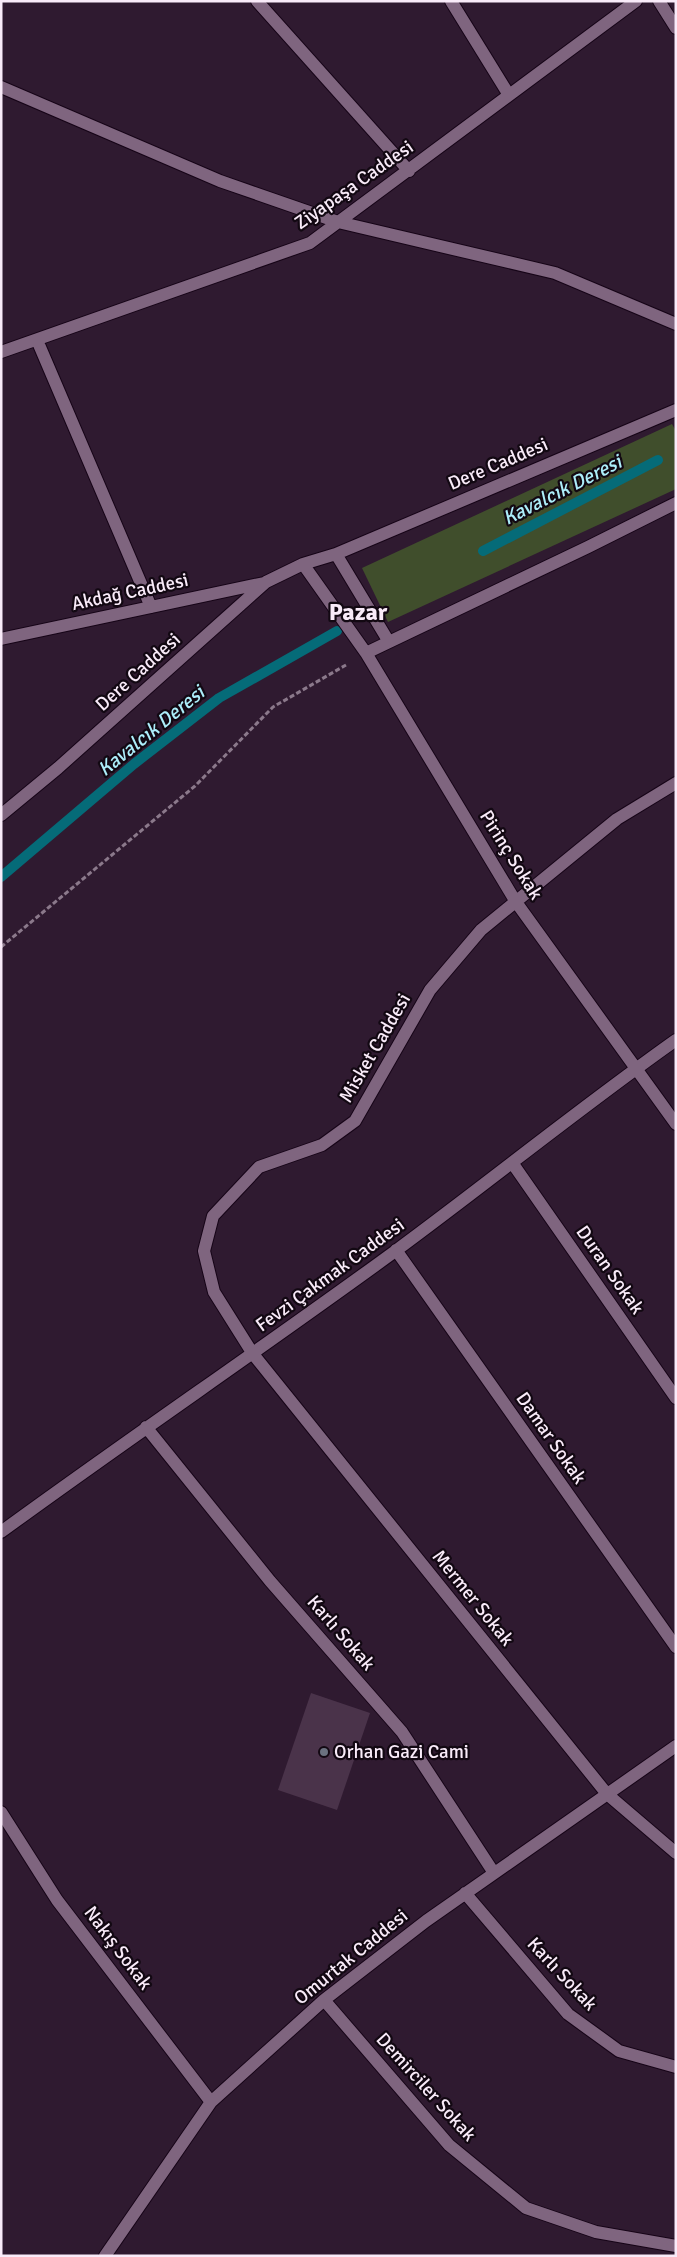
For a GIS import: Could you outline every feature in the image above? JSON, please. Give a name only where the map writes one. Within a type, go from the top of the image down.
[{"type":"street","points":[[257,1],[408,171]]},
{"type":"street","points":[[450,1],[509,95]]},
{"type":"street","name":"Ziyapaşa Caddesi","points":[[1,352],[310,243],[636,1]]},
{"type":"street","points":[[659,1],[676,28]]},
{"type":"street","points":[[1,87],[220,181],[338,222],[556,273],[676,324]]},
{"type":"street","points":[[37,340],[151,607]]},
{"type":"street","name":"Dere Caddesi","points":[[1,815],[58,768],[266,582],[303,564],[336,554],[676,410]]},
{"type":"street","points":[[303,564],[366,653],[588,548],[676,502]]},
{"type":"street","points":[[336,554],[389,642]]},
{"type":"street","name":"Akdağ Caddesi","points":[[1,639],[266,582]]},
{"type":"street","name":"Pirinç Sokak","points":[[366,653],[516,902],[676,1124]]},
{"type":"street","name":"Misket Caddesi","points":[[253,1354],[214,1292],[204,1251],[213,1216],[259,1167],[322,1145],[355,1121],[430,990],[481,930],[617,819],[676,783]]},
{"type":"street","name":"Fevzi Çakmak Caddesi","points":[[1,1532],[146,1427],[253,1354],[396,1250],[676,1040]]},
{"type":"street","name":"Duran Sokak","points":[[513,1164],[676,1398]]},
{"type":"street","name":"Damar Sokak","points":[[396,1250],[676,1648]]},
{"type":"street","name":"Mermer Sokak","points":[[253,1354],[607,1794],[676,1853]]},
{"type":"street","name":"Karlı Sokak","points":[[146,1427],[270,1581],[402,1732],[494,1873]]},
{"type":"street","name":"Omurtak Caddesi","points":[[105,2256],[211,2102],[324,2000],[494,1873],[676,1746]]},
{"type":"street","name":"Nakış Sokak","points":[[1,1812],[58,1900],[211,2102]]},
{"type":"street","name":"Karlı Sokak","points":[[465,1894],[568,2014],[619,2051],[676,2067]]},
{"type":"street","name":"Demirciler Sokak","points":[[324,2000],[449,2145],[526,2208],[596,2232],[676,2246]]},
{"type":"path","points":[[1,947],[195,786],[273,706],[366,653]]},
{"type":"green space","points":[[672,424],[676,431],[676,489],[388,622],[362,568]]},
{"type":"building","name":"Orhan Gazi Cami","points":[[311,1693],[370,1713],[337,1810],[278,1790]]},
{"type":"waterway","name":"Kavalcık Deresi","points":[[483,551],[658,460]]},
{"type":"waterway","name":"Kavalcık Deresi","points":[[1,877],[134,764],[219,698],[337,631]]},
{"type":"place","name":"Orhan Gazi Cami","points":[[324,1752]]},
{"type":"district","name":"Pazar","points":[[358,612]]}]
